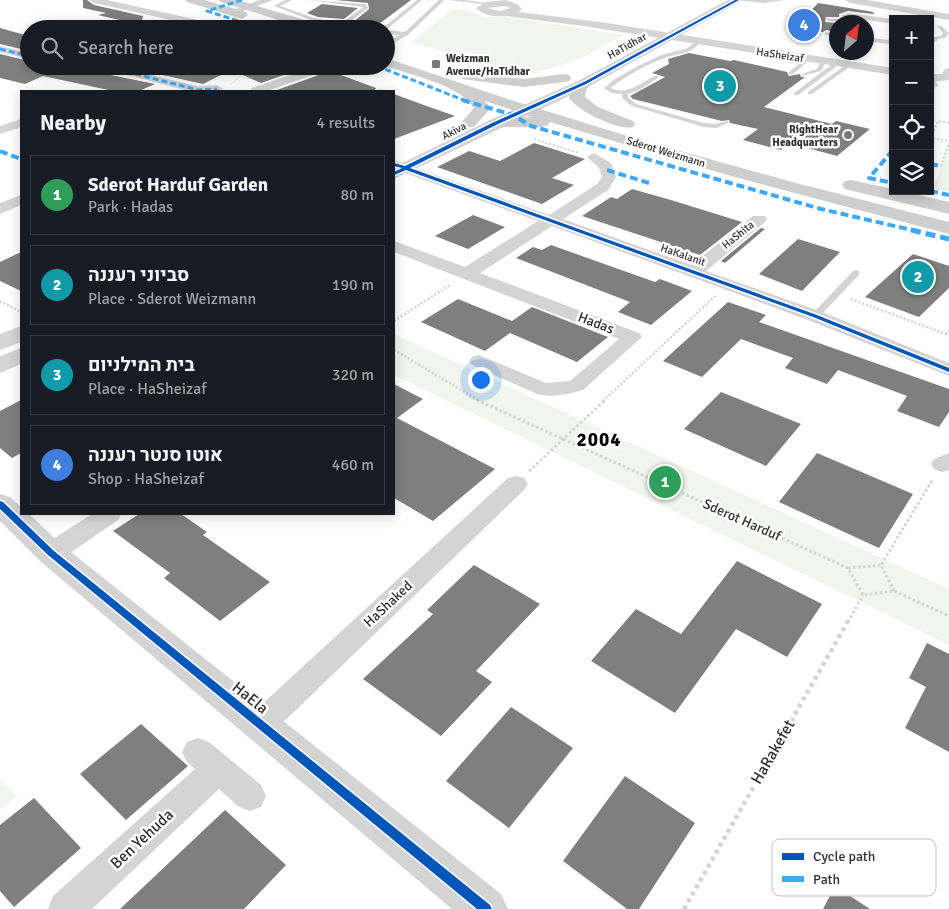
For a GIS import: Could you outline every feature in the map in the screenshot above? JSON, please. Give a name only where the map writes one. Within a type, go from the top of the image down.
[{"type":"main road","points":[[191,0],[231,18],[241,20]]},
{"type":"main road","points":[[226,0],[252,3],[265,1],[270,12],[279,16]]},
{"type":"main road","points":[[226,0],[292,20]]},
{"type":"main road","name":"Sderot Weizmann","points":[[395,54],[461,81],[508,104],[545,101],[640,130],[750,160]]},
{"type":"main road","name":"Sderot Weizmann","points":[[395,64],[461,81],[526,102],[579,126],[793,189],[949,228]]},
{"type":"main road","points":[[461,81],[524,83],[564,78]]},
{"type":"main road","points":[[461,81],[482,109],[468,124]]},
{"type":"main road","points":[[584,83],[578,92],[577,98],[583,104],[640,130]]},
{"type":"main road","points":[[494,124],[531,121],[579,126]]},
{"type":"main road","points":[[833,180],[949,208]]},
{"type":"street","points":[[94,0],[184,20]]},
{"type":"street","name":"HaTidhar","points":[[526,102],[564,78],[650,38],[719,0]]},
{"type":"street","name":"HaTidhar","points":[[545,101],[584,83],[650,38],[667,37],[737,0]]},
{"type":"street","points":[[850,0],[949,17]]},
{"type":"street","points":[[228,20],[265,1]]},
{"type":"street","points":[[513,6],[482,10],[490,4],[513,6],[536,16],[587,24],[650,38],[696,42]]},
{"type":"street","name":"HaSheizaf","points":[[667,37],[889,71]]},
{"type":"street","points":[[0,49],[20,54]]},
{"type":"street","points":[[934,78],[946,76],[949,71]]},
{"type":"street","points":[[140,75],[198,90],[217,89]]},
{"type":"street","points":[[259,90],[303,75]]},
{"type":"street","name":"Akiva","points":[[397,166],[494,124],[526,102]]},
{"type":"street","name":"Akiva","points":[[397,166],[468,124],[508,104]]},
{"type":"street","points":[[0,117],[20,122]]},
{"type":"street","points":[[0,130],[20,122]]},
{"type":"street","points":[[466,274],[603,187],[609,178],[606,166],[594,157]]},
{"type":"street","name":"HaKalanit","points":[[397,166],[695,271],[815,316],[949,370]]},
{"type":"street","points":[[0,209],[20,200]]},
{"type":"street","name":"HaShita","points":[[695,271],[759,219]]},
{"type":"street","name":"Hadas","points":[[395,246],[632,337],[576,386],[544,390],[478,361]]},
{"type":"street","points":[[0,343],[20,333]]},
{"type":"street","points":[[0,366],[20,356]]},
{"type":"street","name":"HaShaked","points":[[260,725],[516,484]]},
{"type":"street","name":"HaEla","points":[[2,509],[51,553],[486,909]]},
{"type":"street","points":[[51,553],[108,515]]},
{"type":"street","name":"Ben Yehuda","points":[[66,909],[208,760],[250,796]]},
{"type":"lane","points":[[290,0],[276,6],[317,20]]},
{"type":"lane","points":[[310,0],[364,5],[372,0]]},
{"type":"lane","points":[[395,20],[420,0]]},
{"type":"lane","points":[[395,40],[406,34],[442,0]]},
{"type":"lane","points":[[450,0],[490,4]]},
{"type":"lane","points":[[737,0],[764,2],[782,0]]},
{"type":"lane","points":[[459,1],[490,4]]},
{"type":"lane","points":[[352,20],[366,9],[364,5]]},
{"type":"lane","points":[[848,14],[893,22],[842,16],[848,14]]},
{"type":"lane","points":[[874,26],[889,28]]},
{"type":"lane","points":[[939,27],[947,33]]},
{"type":"lane","points":[[934,31],[947,33]]},
{"type":"lane","points":[[395,33],[406,34]]},
{"type":"lane","points":[[934,40],[943,37],[947,33]]},
{"type":"lane","points":[[874,40],[889,42]]},
{"type":"lane","points":[[656,77],[625,94],[607,88],[659,58],[686,51],[695,46],[696,42]]},
{"type":"lane","points":[[791,73],[804,62],[803,58]]},
{"type":"lane","points":[[796,94],[834,66],[824,62],[819,70],[801,75]]},
{"type":"lane","points":[[810,94],[849,65]]},
{"type":"lane","points":[[625,94],[627,101],[643,108],[704,125],[716,126],[726,122]]},
{"type":"lane","points":[[815,316],[856,273]]},
{"type":"path","points":[[229,85],[242,75]]},
{"type":"path","points":[[941,166],[949,142],[931,138],[938,121],[949,123]]},
{"type":"path","points":[[531,138],[594,157]]},
{"type":"path","points":[[395,320],[466,274]]},
{"type":"path","points":[[516,484],[729,284]]},
{"type":"path","points":[[836,294],[947,334],[949,330]]},
{"type":"path","points":[[0,301],[20,311]]},
{"type":"path","points":[[880,565],[945,462]]},
{"type":"path","points":[[880,565],[848,568],[863,595],[894,591],[949,616]]},
{"type":"path","points":[[880,565],[894,591]]},
{"type":"shaded area","points":[[453,9],[469,10],[472,13],[486,16],[506,17],[624,35],[578,60],[527,76],[411,42]]},
{"type":"shaded area","points":[[949,142],[949,192],[934,189]]},
{"type":"shaded area","points":[[395,334],[949,589],[949,645],[395,375]]},
{"type":"shaded area","points":[[0,779],[17,796],[0,810]]},
{"type":"building","points":[[83,0],[87,0],[94,5],[143,16],[142,20],[120,20],[98,15],[106,13],[83,8]]},
{"type":"building","points":[[335,0],[411,0],[384,20],[356,20],[369,9],[368,3]]},
{"type":"building","points":[[818,3],[875,13],[873,14],[848,11],[839,15],[829,15],[829,17],[826,17],[825,22],[829,22],[829,31],[823,32],[797,26]]},
{"type":"building","points":[[322,4],[358,8],[344,19],[318,17],[307,13]]},
{"type":"building","points":[[0,28],[20,34],[20,49],[0,44]]},
{"type":"building","points":[[689,53],[730,61],[734,60],[787,72],[789,76],[800,74],[801,77],[805,77],[764,107],[832,124],[836,121],[870,129],[837,156],[789,143],[781,150],[743,140],[758,129],[730,123],[729,120],[722,121],[633,99],[630,96],[665,77],[652,73],[669,64],[668,59]]},
{"type":"building","points":[[0,54],[20,59],[20,75],[111,75],[155,84],[141,90],[108,90],[43,76],[25,84],[0,78]]},
{"type":"building","points":[[162,75],[221,75],[203,84]]},
{"type":"building","points":[[243,75],[284,75],[261,83]]},
{"type":"building","points":[[319,75],[341,75],[376,88],[375,90],[277,90]]},
{"type":"building","points":[[395,94],[455,116],[395,139]]},
{"type":"building","points":[[534,143],[585,159],[552,178],[574,185],[542,204],[437,167],[469,151],[500,161]]},
{"type":"building","points":[[632,189],[742,222],[700,255],[582,216],[611,197],[617,199]]},
{"type":"building","points":[[473,215],[505,227],[468,249],[435,236]]},
{"type":"building","points":[[761,228],[765,229],[725,263],[721,261]]},
{"type":"building","points":[[798,239],[840,252],[802,291],[759,274]]},
{"type":"building","points":[[551,245],[655,282],[660,279],[692,291],[651,325],[618,312],[630,302],[516,258],[533,247],[542,250]]},
{"type":"building","points":[[20,252],[20,291],[0,281],[0,262]]},
{"type":"building","points":[[913,254],[949,266],[949,288],[919,317],[865,297]]},
{"type":"building","points":[[458,299],[512,321],[532,307],[608,337],[577,362],[510,333],[485,351],[421,322]]},
{"type":"building","points":[[728,302],[766,315],[759,322],[949,389],[949,412],[939,427],[897,411],[907,396],[838,370],[827,384],[785,368],[793,358],[741,339],[702,377],[663,361]]},
{"type":"building","points":[[395,385],[423,399],[397,418],[495,469],[433,521],[395,499]]},
{"type":"building","points":[[721,392],[801,424],[766,466],[684,429]]},
{"type":"building","points":[[20,401],[20,454],[12,458],[0,448],[0,411]]},
{"type":"building","points":[[817,453],[913,494],[879,548],[779,502]]},
{"type":"building","points":[[137,515],[182,515],[207,532],[203,535],[270,582],[220,621],[164,578],[170,573],[113,531]]},
{"type":"building","points":[[737,561],[822,604],[787,657],[736,629],[675,713],[591,661],[636,609],[681,634]]},
{"type":"building","points":[[474,565],[540,604],[476,671],[492,682],[441,736],[363,679],[433,614],[427,610]]},
{"type":"building","points":[[927,643],[949,654],[949,752],[905,728],[926,687],[909,678]]},
{"type":"building","points":[[511,707],[573,748],[509,828],[446,781]]},
{"type":"building","points":[[141,724],[188,766],[126,820],[80,774]]},
{"type":"building","points":[[625,776],[695,823],[639,909],[627,909],[563,861]]},
{"type":"building","points":[[34,798],[81,848],[14,907],[0,891],[0,825]]},
{"type":"building","points":[[225,810],[286,865],[244,909],[120,909]]},
{"type":"building","points":[[830,896],[850,896],[870,909],[823,909]]},
{"type":"marked path","points":[[235,20],[207,11],[242,0]]},
{"type":"marked path","points":[[0,49],[20,54]]},
{"type":"marked path","points":[[395,73],[471,103],[513,115],[531,126],[821,209],[949,239]]},
{"type":"marked path","points":[[140,75],[198,90]]},
{"type":"marked path","points":[[198,90],[217,89]]},
{"type":"marked path","points":[[0,151],[20,159]]},
{"type":"marked path","points":[[889,155],[869,178],[889,182]]},
{"type":"marked path","points":[[934,165],[941,166]]},
{"type":"marked path","points":[[607,170],[649,183]]},
{"type":"marked path","points":[[934,192],[949,195]]},
{"type":"cycle path","points":[[395,174],[494,124],[585,83],[737,0]]},
{"type":"cycle path","points":[[395,164],[815,316],[949,370]]},
{"type":"cycle path","points":[[0,504],[51,553],[486,909]]},
{"type":"place","name":"אוטו סנטר רעננה","points":[[804,25]]},
{"type":"place","name":"Weizman Avenue/HaTidhar","points":[[436,64]]},
{"type":"place","name":"בית המילניום","points":[[720,86]]},
{"type":"place","name":"RightHear Headquarters","points":[[848,135]]},
{"type":"place","name":"סביוני רעננה","points":[[918,277]]},
{"type":"place","name":"Sderot Harduf Garden","points":[[665,482]]},
{"type":"district","name":"2004","points":[[599,440]]}]
